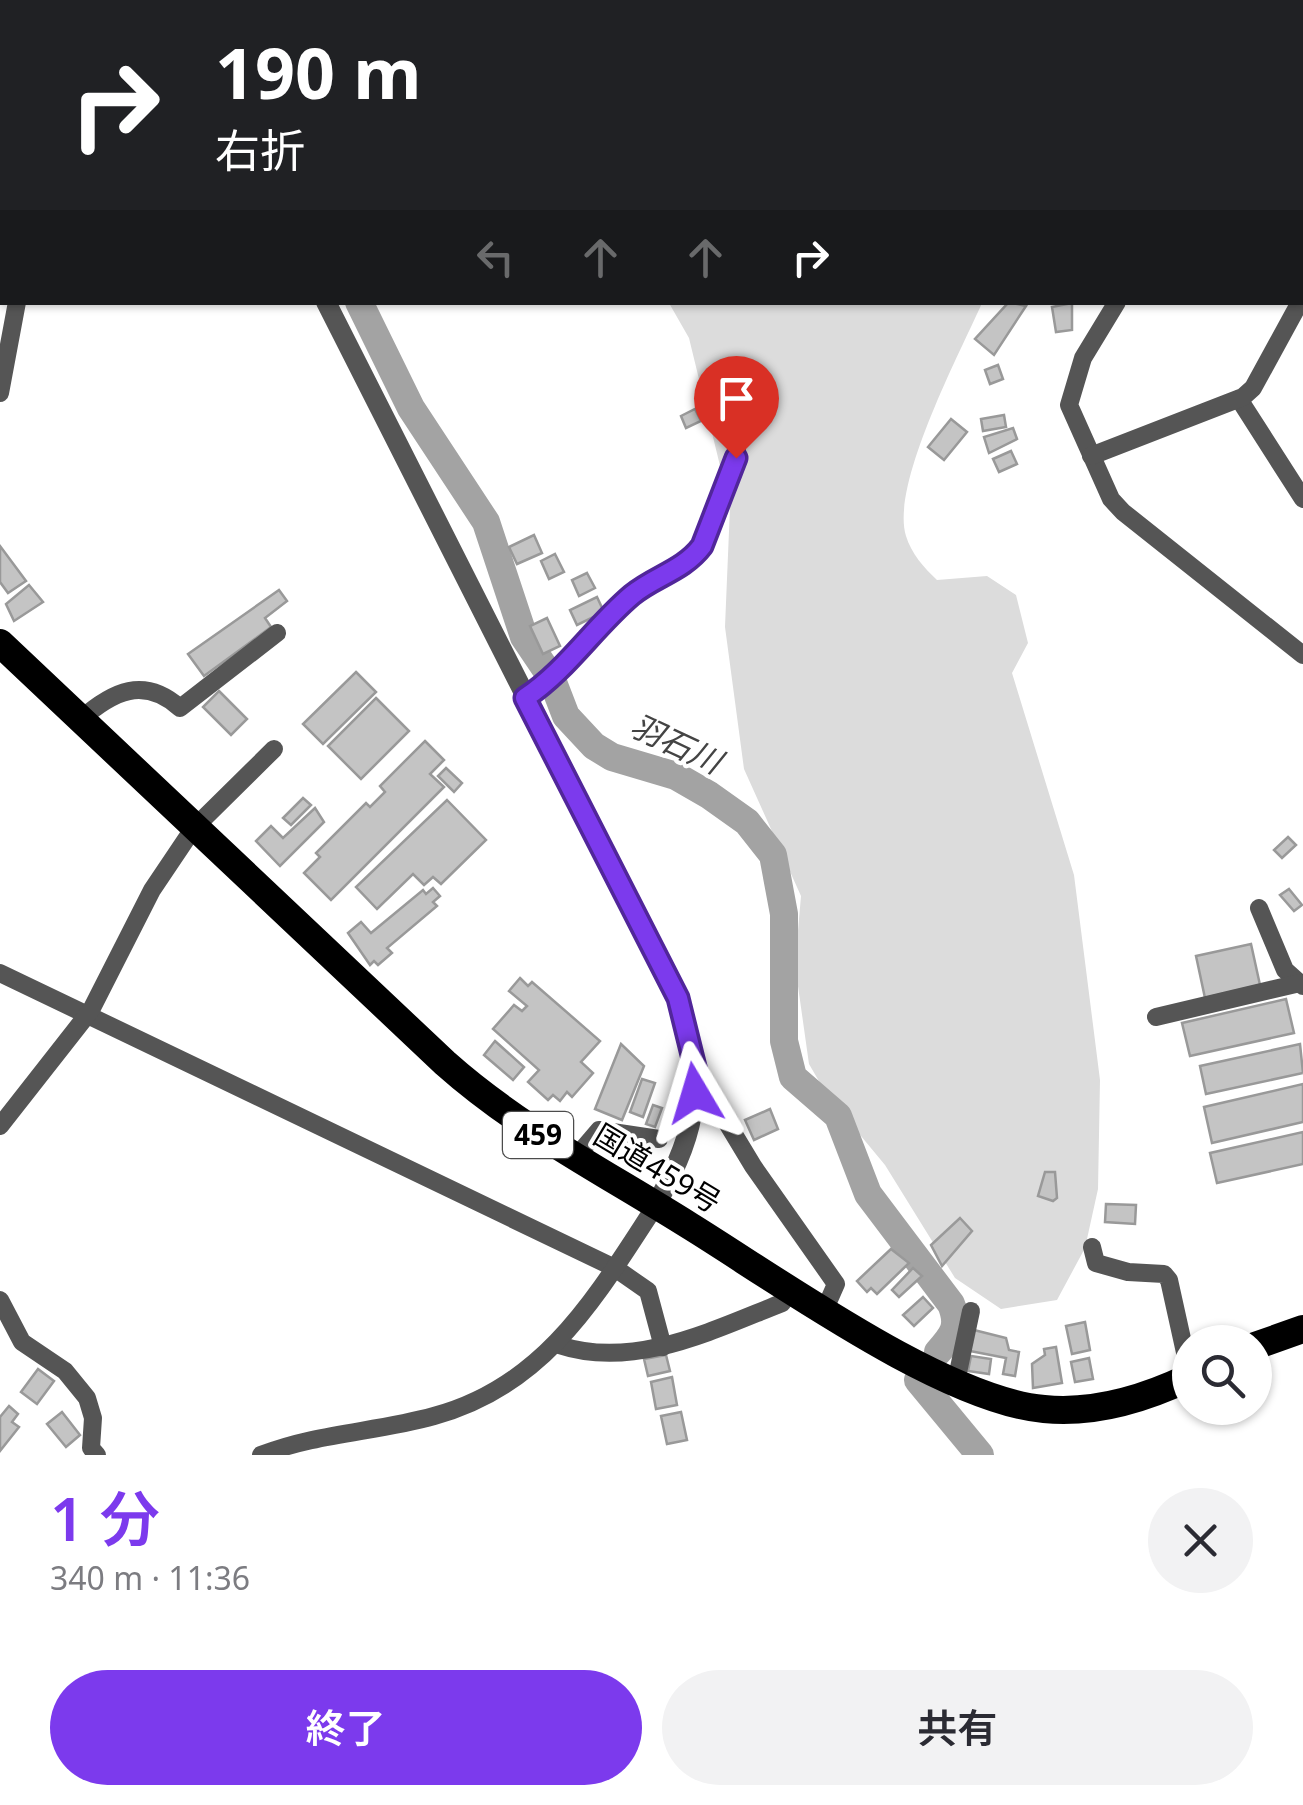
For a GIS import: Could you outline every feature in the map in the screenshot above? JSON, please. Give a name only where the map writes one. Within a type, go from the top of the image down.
[{"type":"highway","name":"国道459号","points":[[0,643],[193,830],[492,1105],[824,1309],[978,1394],[1044,1410],[1094,1408],[1172,1386]]},
{"type":"highway","points":[[1272,1340],[1303,1329]]},
{"type":"street","points":[[0,393],[17,305]]},
{"type":"street","points":[[1115,305],[1070,389],[1070,415],[1111,499],[1303,654]]},
{"type":"street","points":[[1091,456],[1239,399],[1253,388],[1299,305]]},
{"type":"street","points":[[261,1455],[322,1437],[458,1408],[488,1396],[559,1344],[656,1204],[681,1158],[694,1113],[696,1071],[678,998],[525,698],[336,307]]},
{"type":"street","points":[[1239,399],[1303,499]]},
{"type":"street","points":[[525,698],[550,679],[635,593],[679,570],[702,546],[736,458],[738,436]]},
{"type":"street","points":[[80,720],[98,704],[145,688],[166,695],[180,708],[276,633]]},
{"type":"street","points":[[0,1126],[87,1015],[152,890],[193,830],[274,749]]},
{"type":"street","points":[[1156,1016],[1301,984],[1277,956],[1260,908]]},
{"type":"street","points":[[0,973],[614,1268],[648,1291],[663,1347]]},
{"type":"street","points":[[695,1093],[715,1103],[753,1166],[823,1262],[836,1284],[824,1309]]},
{"type":"street","points":[[576,1158],[600,1130],[659,1139]]},
{"type":"street","points":[[1092,1247],[1096,1264],[1128,1272],[1164,1274],[1169,1280],[1179,1325]]},
{"type":"street","points":[[559,1344],[576,1350],[663,1347],[782,1303],[792,1289]]},
{"type":"street","points":[[0,1300],[22,1342],[65,1371],[87,1398],[93,1418],[89,1453]]},
{"type":"street","points":[[956,1382],[971,1311]]},
{"type":"shaded area","points":[[670,305],[981,305],[917,453],[904,513],[911,548],[937,580],[987,576],[1016,595],[1028,643],[1012,673],[1074,875],[1100,1080],[1098,1189],[1085,1248],[1057,1300],[1001,1309],[955,1278],[885,1165],[827,1095],[809,1064],[795,965],[801,896],[744,769],[725,627],[730,507],[689,338]]},
{"type":"building","points":[[1006,305],[1026,306],[994,355],[975,339]]},
{"type":"building","points":[[1072,305],[1072,330],[1056,332],[1052,307]]},
{"type":"building","points":[[998,365],[1003,379],[990,384],[985,370]]},
{"type":"building","points":[[695,409],[701,421],[686,428],[681,416]]},
{"type":"building","points":[[1004,415],[1006,427],[983,431],[981,419]]},
{"type":"building","points":[[951,419],[967,432],[944,460],[928,447]]},
{"type":"building","points":[[1013,428],[1017,439],[989,453],[984,437]]},
{"type":"building","points":[[1011,451],[1017,464],[999,472],[993,459]]},
{"type":"building","points":[[534,535],[542,553],[517,564],[509,547]]},
{"type":"building","points":[[0,546],[26,581],[8,593],[0,582]]},
{"type":"building","points":[[555,554],[564,572],[549,579],[541,561]]},
{"type":"building","points":[[587,573],[595,588],[579,596],[572,580]]},
{"type":"building","points":[[29,585],[43,602],[14,621],[6,604]]},
{"type":"building","points":[[279,590],[287,601],[265,618],[271,627],[204,676],[188,654]]},
{"type":"building","points":[[597,597],[604,612],[577,625],[570,610]]},
{"type":"building","points":[[547,618],[560,646],[543,654],[530,626]]},
{"type":"building","points":[[356,672],[376,692],[323,744],[303,724]]},
{"type":"building","points":[[219,691],[247,719],[231,735],[203,707]]},
{"type":"building","points":[[376,698],[409,731],[361,779],[328,746]]},
{"type":"building","points":[[425,741],[444,760],[430,774],[444,787],[331,900],[304,873],[320,857],[316,853],[366,803],[370,807],[385,792],[380,786]]},
{"type":"building","points":[[446,768],[462,783],[454,792],[438,776]]},
{"type":"building","points":[[303,798],[311,805],[291,825],[283,818]]},
{"type":"building","points":[[447,800],[486,840],[441,884],[433,877],[424,885],[413,874],[377,909],[356,887]]},
{"type":"building","points":[[315,808],[324,822],[280,866],[256,841],[271,826],[283,838]]},
{"type":"building","points":[[1288,837],[1296,845],[1282,858],[1274,850]]},
{"type":"building","points":[[433,888],[440,896],[433,902],[437,906],[387,948],[392,953],[378,965],[374,961],[370,965],[348,933],[361,922],[371,933],[423,890],[426,894]]},
{"type":"building","points":[[1289,889],[1302,905],[1294,911],[1280,895]]},
{"type":"building","points":[[1251,944],[1260,985],[1205,998],[1196,956]]},
{"type":"building","points":[[520,978],[528,986],[532,982],[600,1041],[581,1062],[593,1073],[572,1097],[567,1092],[560,1101],[553,1095],[548,1100],[528,1082],[539,1070],[493,1029],[514,1005],[522,1011],[527,1006],[509,991]]},
{"type":"building","points":[[1286,999],[1294,1033],[1190,1056],[1182,1023]]},
{"type":"building","points":[[495,1041],[524,1067],[513,1080],[484,1055]]},
{"type":"building","points":[[621,1044],[644,1066],[622,1120],[595,1109]]},
{"type":"building","points":[[1300,1044],[1303,1073],[1206,1094],[1200,1066]]},
{"type":"building","points":[[642,1079],[655,1083],[643,1117],[630,1112]]},
{"type":"building","points":[[1303,1084],[1303,1122],[1212,1143],[1204,1107]]},
{"type":"building","points":[[653,1105],[662,1108],[655,1127],[646,1124]]},
{"type":"building","points":[[770,1109],[778,1129],[754,1140],[745,1120]]},
{"type":"building","points":[[1303,1132],[1303,1164],[1217,1183],[1210,1153]]},
{"type":"building","points":[[1045,1172],[1055,1172],[1057,1198],[1053,1201],[1038,1196]]},
{"type":"building","points":[[1106,1204],[1136,1205],[1135,1224],[1105,1222]]},
{"type":"building","points":[[960,1218],[972,1231],[942,1266],[931,1245]]},
{"type":"building","points":[[891,1249],[909,1263],[877,1294],[871,1288],[867,1292],[857,1281]]},
{"type":"building","points":[[913,1268],[922,1276],[899,1297],[892,1290]]},
{"type":"building","points":[[923,1297],[933,1308],[914,1326],[903,1315]]},
{"type":"building","points":[[1085,1322],[1090,1350],[1072,1354],[1066,1326]]},
{"type":"building","points":[[974,1330],[1006,1338],[1009,1350],[1019,1352],[1015,1376],[1003,1374],[1006,1358],[970,1351]]},
{"type":"building","points":[[1056,1347],[1062,1383],[1033,1388],[1032,1364],[1045,1355],[1044,1349]]},
{"type":"building","points":[[666,1355],[670,1371],[648,1376],[644,1359]]},
{"type":"building","points":[[971,1356],[991,1359],[989,1374],[968,1371]]},
{"type":"building","points":[[1089,1358],[1093,1379],[1075,1382],[1071,1362]]},
{"type":"building","points":[[38,1369],[54,1381],[37,1404],[21,1392]]},
{"type":"building","points":[[672,1377],[677,1405],[656,1409],[651,1382]]},
{"type":"building","points":[[9,1406],[18,1414],[12,1422],[19,1427],[0,1451],[0,1417]]},
{"type":"building","points":[[62,1412],[80,1435],[66,1447],[47,1424]]},
{"type":"building","points":[[681,1412],[687,1440],[667,1444],[661,1416]]},
{"type":"waterway","name":"羽石川","points":[[360,305],[411,408],[486,522],[524,637],[551,677],[566,716],[594,746],[612,757],[676,776],[709,795],[747,822],[773,855],[784,914],[784,1041],[793,1077],[838,1116],[868,1194],[951,1304],[954,1330],[938,1352]]},
{"type":"waterway","name":"羽石川","points":[[918,1380],[980,1455]]},
{"type":"route","points":[[695,1093],[696,1071],[678,998],[525,698],[558,672],[635,593],[679,570],[693,558],[702,546],[716,501],[736,458]]}]
